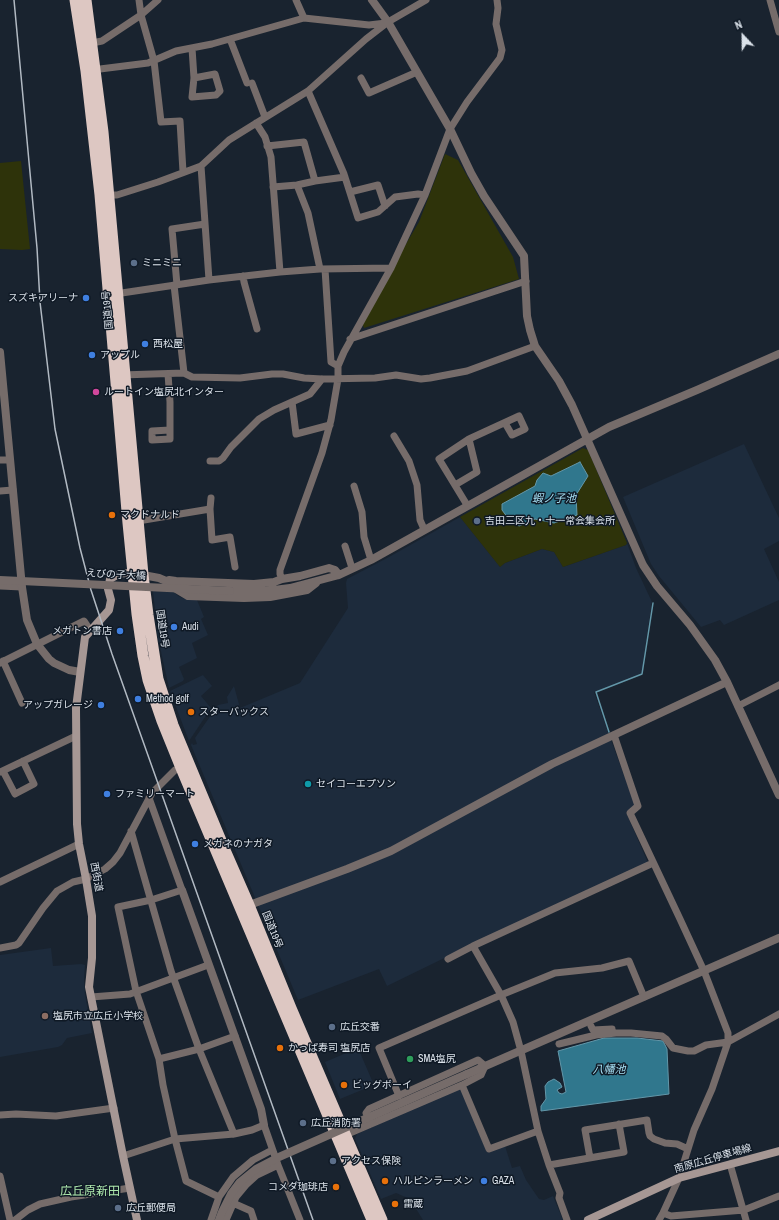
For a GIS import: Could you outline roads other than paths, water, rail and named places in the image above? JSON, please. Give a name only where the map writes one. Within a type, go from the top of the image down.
[{"type":"highway","name":"国道19号","points":[[75,0],[91,70],[104,195],[138,574],[143,656],[147,674],[162,721],[181,768],[291,1008],[342,1137],[372,1220]]},
{"type":"highway","name":"国道19号","points":[[86,0],[92,43],[91,70]]},
{"type":"highway","name":"国道19号","points":[[120,375],[138,521],[138,574],[158,679],[173,725],[225,850],[245,906]]},
{"type":"highway","name":"国道19号","points":[[342,1137],[382,1220]]},
{"type":"main road","name":"西街道","points":[[138,574],[117,575],[110,579],[108,589],[111,606],[85,637],[76,708],[77,824],[79,844],[92,916],[92,958],[89,987],[123,1156],[138,1220]]},
{"type":"main road","name":"南原広丘停車場線","points":[[588,1220],[679,1178],[779,1151]]},
{"type":"street","points":[[139,0],[141,15],[154,61],[161,122],[180,121],[184,172]]},
{"type":"street","points":[[92,43],[102,41],[141,15],[158,0]]},
{"type":"street","points":[[296,0],[304,18]]},
{"type":"street","points":[[372,0],[388,22],[450,129],[471,173],[524,256],[527,316],[535,346],[559,381],[572,405],[643,565],[657,586],[702,640],[715,660],[727,682],[779,795]]},
{"type":"street","points":[[104,195],[117,195],[201,166],[229,140],[308,91],[366,39],[388,22],[426,0]]},
{"type":"street","points":[[282,579],[280,570],[322,453],[330,425],[338,379],[338,366],[350,339],[391,268],[425,195],[450,129],[467,102],[500,58],[502,50],[496,24],[498,8],[497,0]]},
{"type":"street","points":[[770,0],[779,32]]},
{"type":"street","points":[[91,70],[148,63],[176,51],[230,39],[304,18],[369,25],[388,22]]},
{"type":"street","points":[[230,39],[265,117]]},
{"type":"street","points":[[192,48],[194,78],[192,97],[216,94],[220,91],[215,74],[194,78]]},
{"type":"street","points":[[362,78],[369,93],[417,72]]},
{"type":"street","points":[[308,91],[345,177],[358,218],[378,212],[395,197],[418,194],[425,195]]},
{"type":"street","points":[[256,123],[265,137],[271,157],[280,272]]},
{"type":"street","points":[[267,146],[304,142],[315,181]]},
{"type":"street","points":[[201,166],[209,280]]},
{"type":"street","points":[[273,187],[297,185],[345,177]]},
{"type":"street","points":[[350,192],[378,184],[385,206]]},
{"type":"street","points":[[297,185],[308,213],[322,269],[331,362],[338,366]]},
{"type":"street","points":[[184,373],[175,285],[172,229],[205,224]]},
{"type":"street","points":[[113,295],[209,280],[280,272],[322,269],[391,268]]},
{"type":"street","points":[[243,276],[257,329]]},
{"type":"street","points":[[350,339],[526,281]]},
{"type":"street","points":[[120,375],[184,373],[192,377],[240,378],[283,374],[304,378],[338,379],[375,378],[396,374],[421,379],[467,371],[535,346]]},
{"type":"street","points":[[0,352],[3,415],[10,460],[22,588],[27,620],[37,644],[45,655],[54,663],[69,670],[80,672]]},
{"type":"street","points":[[138,574],[159,578],[166,581],[168,584],[188,596],[244,598],[270,597],[307,590],[318,581],[339,575],[371,560],[424,529],[609,427],[779,354]]},
{"type":"street","points":[[168,374],[170,430]]},
{"type":"street","points":[[210,461],[219,461],[259,419],[274,410],[310,394],[322,379]]},
{"type":"street","points":[[292,402],[296,434],[330,425]]},
{"type":"street","points":[[468,505],[440,459],[469,439],[504,423]]},
{"type":"street","points":[[394,436],[409,461],[417,485],[420,520],[424,529]]},
{"type":"street","points":[[455,485],[477,472],[469,439]]},
{"type":"street","points":[[0,460],[10,460]]},
{"type":"street","points":[[354,486],[362,512],[364,537],[371,560]]},
{"type":"street","points":[[0,491],[13,490]]},
{"type":"street","points":[[211,498],[210,510],[212,540],[230,537],[235,567]]},
{"type":"street","points":[[138,521],[210,510]]},
{"type":"street","points":[[344,546],[352,568]]},
{"type":"street","points":[[166,581],[254,584],[274,582],[329,568],[335,570],[339,575]]},
{"type":"street","name":"えびの子大橋","points":[[0,580],[230,592],[266,591],[290,588],[318,581]]},
{"type":"street","points":[[0,586],[22,588]]},
{"type":"street","points":[[22,703],[2,662],[84,621],[90,630]]},
{"type":"street","points":[[245,906],[347,869],[391,851],[516,782],[727,682]]},
{"type":"street","points":[[738,706],[779,685]]},
{"type":"street","points":[[24,761],[34,784],[15,794],[1,771],[76,736]]},
{"type":"street","points":[[614,736],[638,806],[630,813],[704,971],[728,1032],[728,1042],[712,1089],[688,1149],[679,1178],[659,1220]]},
{"type":"street","points":[[0,948],[19,943],[43,908],[57,891],[73,882],[105,869],[113,862],[120,853],[149,798],[158,785],[175,770],[181,768]]},
{"type":"street","points":[[149,798],[261,1109],[264,1125],[272,1150],[300,1220]]},
{"type":"street","points":[[131,831],[174,977],[199,1049],[234,1134]]},
{"type":"street","points":[[0,882],[79,844]]},
{"type":"street","points":[[448,959],[653,863]]},
{"type":"street","points":[[182,890],[151,900],[118,907],[136,991],[159,1059],[163,1085],[186,1181],[219,1197]]},
{"type":"street","points":[[219,1220],[231,1194],[240,1182],[256,1169],[279,1157],[779,938]]},
{"type":"street","points":[[473,946],[485,970],[501,995],[513,1022],[521,1051],[538,1131],[560,1193],[559,1198],[567,1220]]},
{"type":"street","points":[[399,1096],[379,1048],[501,995],[558,972],[602,968],[629,961],[644,997]]},
{"type":"street","points":[[91,997],[130,994],[208,965]]},
{"type":"street","points":[[560,1044],[596,1035],[624,1033],[662,1036],[673,1048],[688,1051],[706,1045],[728,1042],[779,1014]]},
{"type":"street","points":[[591,1026],[593,1030],[612,1029],[624,1033]]},
{"type":"street","points":[[159,1059],[199,1049],[235,1036]]},
{"type":"street","points":[[371,1124],[366,1113],[368,1109],[478,1060],[485,1066]]},
{"type":"street","points":[[342,1137],[462,1085],[480,1076],[485,1066]]},
{"type":"street","points":[[462,1085],[490,1149],[538,1131]]},
{"type":"street","points":[[0,1116],[16,1114],[56,1116],[114,1108]]},
{"type":"street","points":[[590,1158],[585,1130],[647,1120],[650,1136],[654,1139],[665,1143],[677,1144],[688,1149]]},
{"type":"street","points":[[549,1165],[624,1152],[619,1124]]},
{"type":"street","points":[[123,1156],[175,1139],[234,1134],[252,1130],[264,1125]]},
{"type":"street","points":[[211,1220],[219,1197],[233,1176],[253,1160],[272,1150]]},
{"type":"street","points":[[730,1164],[746,1220]]},
{"type":"street","points":[[226,1220],[233,1203],[246,1185],[257,1175],[278,1165]]},
{"type":"street","points":[[0,1176],[10,1220]]},
{"type":"street","points":[[15,1220],[28,1210],[40,1204],[71,1197],[130,1188]]},
{"type":"street","points":[[663,1214],[671,1216],[744,1210],[779,1196]]},
{"type":"street","points":[[233,1203],[251,1211],[254,1220]]},
{"type":"water","name":"蝦ノ子池","points":[[580,462],[588,476],[576,495],[577,515],[554,523],[535,519],[519,526],[508,518],[502,510],[502,504],[535,486],[537,480],[543,473],[551,476]]},
{"type":"water","name":"八幡池","points":[[604,1038],[637,1038],[663,1041],[667,1049],[669,1094],[541,1111],[541,1106],[546,1099],[545,1086],[548,1082],[554,1079],[560,1083],[562,1087],[557,1090],[559,1093],[562,1094],[566,1092],[558,1051]]},
{"type":"waterway","points":[[609,732],[596,692],[642,674],[653,603]]},
{"type":"railway","points":[[14,0],[37,248],[40,302],[55,429],[80,548],[91,590],[112,654],[313,1220]]},
{"type":"place","name":"ミニミニ","points":[[134,263]]},
{"type":"place","name":"スズキアリーナ","points":[[86,298]]},
{"type":"place","name":"西松屋","points":[[145,344]]},
{"type":"place","name":"アップル","points":[[92,355]]},
{"type":"place","name":"ルートイン塩尻北インター","points":[[96,392]]},
{"type":"place","name":"マクドナルド","points":[[112,515]]},
{"type":"place","name":"吉田三区九・十一常会集会所","points":[[477,521]]},
{"type":"place","name":"Audi","points":[[174,627]]},
{"type":"place","name":"メガトン書店","points":[[120,631]]},
{"type":"place","name":"Method golf","points":[[138,699]]},
{"type":"place","name":"アップガレージ","points":[[101,705]]},
{"type":"place","name":"スターバックス","points":[[191,712]]},
{"type":"place","name":"セイコーエプソン","points":[[308,784]]},
{"type":"place","name":"ファミリーマート","points":[[107,794]]},
{"type":"place","name":"メガネのナガタ","points":[[195,844]]},
{"type":"place","name":"塩尻市立広丘小学校","points":[[45,1016]]},
{"type":"place","name":"広丘交番","points":[[332,1027]]},
{"type":"place","name":"かっぱ寿司 塩尻店","points":[[280,1048]]},
{"type":"place","name":"SMA塩尻","points":[[410,1059]]},
{"type":"place","name":"ビッグボーイ","points":[[344,1085]]},
{"type":"place","name":"広丘消防署","points":[[303,1123]]},
{"type":"place","name":"アクセス保険","points":[[333,1161]]},
{"type":"place","name":"ハルピンラーメン","points":[[385,1181]]},
{"type":"place","name":"GAZA","points":[[484,1181]]},
{"type":"place","name":"コメダ珈琲店","points":[[336,1187]]},
{"type":"place","name":"雷蔵","points":[[395,1204]]},
{"type":"place","name":"広丘郵便局","points":[[118,1208]]},
{"type":"district","name":"広丘原新田","points":[[90,1192]]}]
